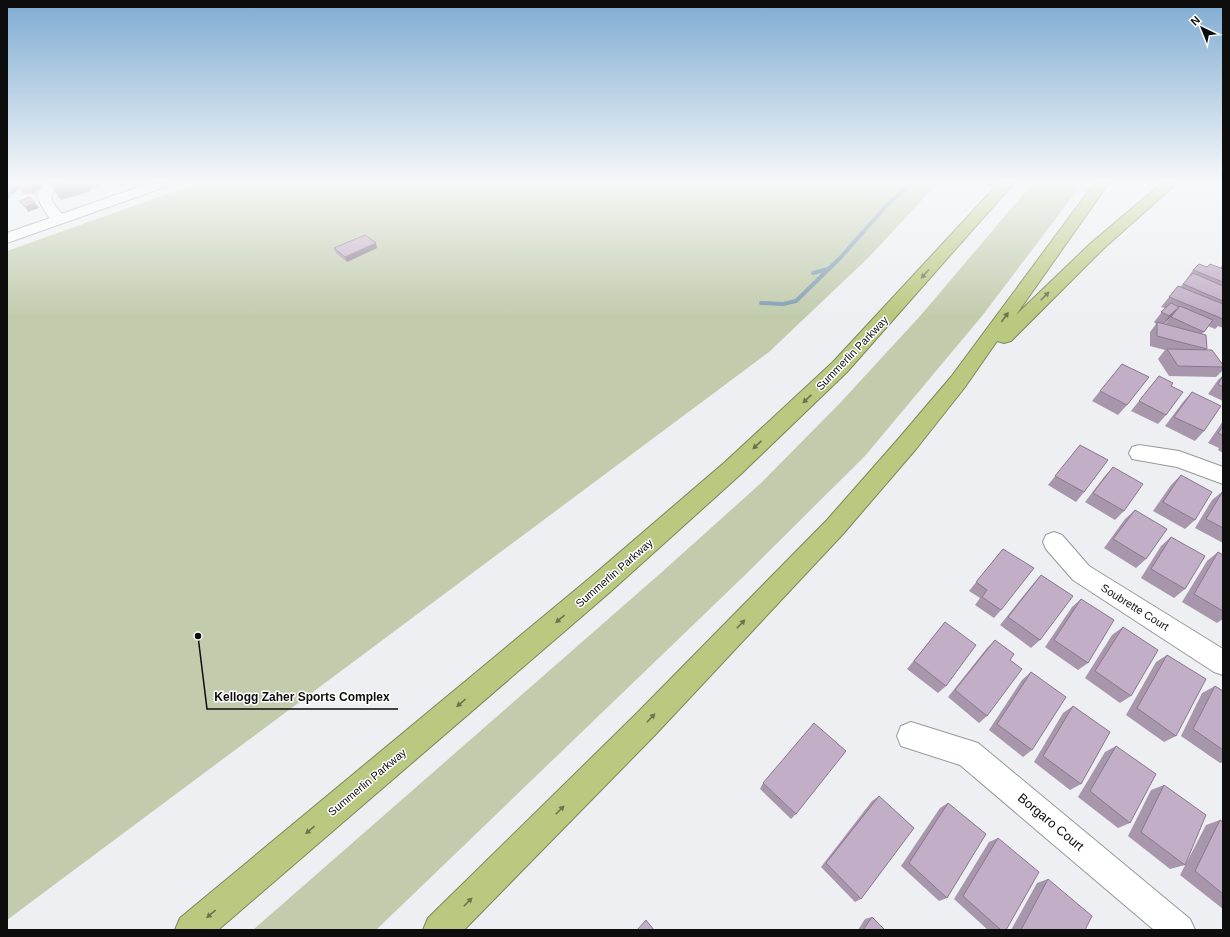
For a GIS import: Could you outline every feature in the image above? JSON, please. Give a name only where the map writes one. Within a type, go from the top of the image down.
[{"type":"highway","name":"Summerlin Parkway","points":[[192,930],[600,585],[733,468],[840,367],[880,325],[966,228]]},
{"type":"highway","points":[[440,930],[645,725],[835,527],[908,443],[958,382],[1069,228]]},
{"type":"highway","points":[[958,382],[1083,259],[1119,228]]},
{"type":"main road","points":[[7,238],[35,228]]},
{"type":"street","points":[[1139,453],[1179,460],[1223,476]]},
{"type":"street","name":"Soubrette Court","points":[[1054,542],[1081,573],[1223,663]]},
{"type":"street","name":"Borgaro Court","points":[[911,736],[968,753],[1179,930]]},
{"type":"green space","points":[[72,228],[896,228],[868,258],[769,352],[7,920],[7,251]]},
{"type":"green space","points":[[995,228],[1049,228],[982,316],[865,456],[742,578],[376,930],[253,930],[663,571],[761,483],[840,403],[921,315]]},
{"type":"building","points":[[365,235],[376,243],[345,257],[334,248]]},
{"type":"building","points":[[1199,264],[1207,267],[1210,264],[1223,269],[1223,282],[1193,270]]},
{"type":"building","points":[[1193,273],[1223,286],[1223,301],[1183,284]]},
{"type":"building","points":[[1178,286],[1223,304],[1223,319],[1169,297]]},
{"type":"building","points":[[1171,303],[1179,307],[1169,316],[1161,312]]},
{"type":"building","points":[[1180,306],[1213,320],[1204,332],[1171,317]]},
{"type":"building","points":[[1157,322],[1206,335],[1207,349],[1157,336]]},
{"type":"building","points":[[1167,349],[1212,350],[1223,367],[1178,366]]},
{"type":"building","points":[[1122,364],[1149,377],[1127,405],[1100,391]]},
{"type":"building","points":[[1159,376],[1173,383],[1171,386],[1183,392],[1166,415],[1139,401]]},
{"type":"building","points":[[1223,376],[1223,387],[1218,384]]},
{"type":"building","points":[[1192,392],[1221,406],[1204,431],[1174,417]]},
{"type":"building","points":[[1223,426],[1223,436],[1218,433]]},
{"type":"building","points":[[1080,445],[1108,460],[1084,492],[1055,476]]},
{"type":"building","points":[[1113,467],[1143,484],[1124,511],[1093,493]]},
{"type":"building","points":[[1181,475],[1212,492],[1195,520],[1163,502]]},
{"type":"building","points":[[1223,491],[1223,528],[1206,519]]},
{"type":"building","points":[[1135,510],[1167,529],[1146,559],[1113,539]]},
{"type":"building","points":[[1171,537],[1205,556],[1185,589],[1151,569]]},
{"type":"building","points":[[1003,549],[1034,568],[1001,610],[982,597],[987,590],[976,582]]},
{"type":"building","points":[[1218,552],[1223,555],[1223,611],[1194,594]]},
{"type":"building","points":[[1041,575],[1073,596],[1040,640],[1008,617]]},
{"type":"building","points":[[1081,599],[1114,620],[1088,663],[1054,640]]},
{"type":"building","points":[[945,622],[976,645],[946,686],[914,661]]},
{"type":"building","points":[[1123,627],[1158,650],[1131,696],[1095,671]]},
{"type":"building","points":[[995,640],[1014,654],[1010,660],[1022,669],[987,716],[955,690]]},
{"type":"building","points":[[1167,655],[1206,679],[1176,736],[1137,708]]},
{"type":"building","points":[[1031,672],[1066,697],[1032,750],[997,724]]},
{"type":"building","points":[[1215,686],[1223,691],[1223,750],[1193,729]]},
{"type":"building","points":[[1073,706],[1110,732],[1081,784],[1043,756]]},
{"type":"building","points":[[814,723],[846,751],[796,814],[763,783]]},
{"type":"building","points":[[1116,746],[1156,774],[1130,823],[1090,791]]},
{"type":"building","points":[[1164,785],[1206,815],[1185,865],[1141,832]]},
{"type":"building","points":[[879,796],[914,828],[861,899],[826,863]]},
{"type":"building","points":[[948,803],[986,834],[947,898],[909,863]]},
{"type":"building","points":[[1220,820],[1223,822],[1223,894],[1195,871]]},
{"type":"building","points":[[998,838],[1039,872],[1006,930],[1001,930],[963,896]]},
{"type":"building","points":[[1048,879],[1092,916],[1085,930],[1021,930]]},
{"type":"building","points":[[872,917],[885,930],[863,930]]},
{"type":"building","points":[[646,920],[654,930],[637,930]]},
{"type":"waterway","points":[[761,303],[783,304],[796,301],[841,257],[867,228]]},
{"type":"waterway","points":[[813,273],[828,269]]},
{"type":"place","name":"Kellogg Zaher Sports Complex","points":[[198,636]]}]
